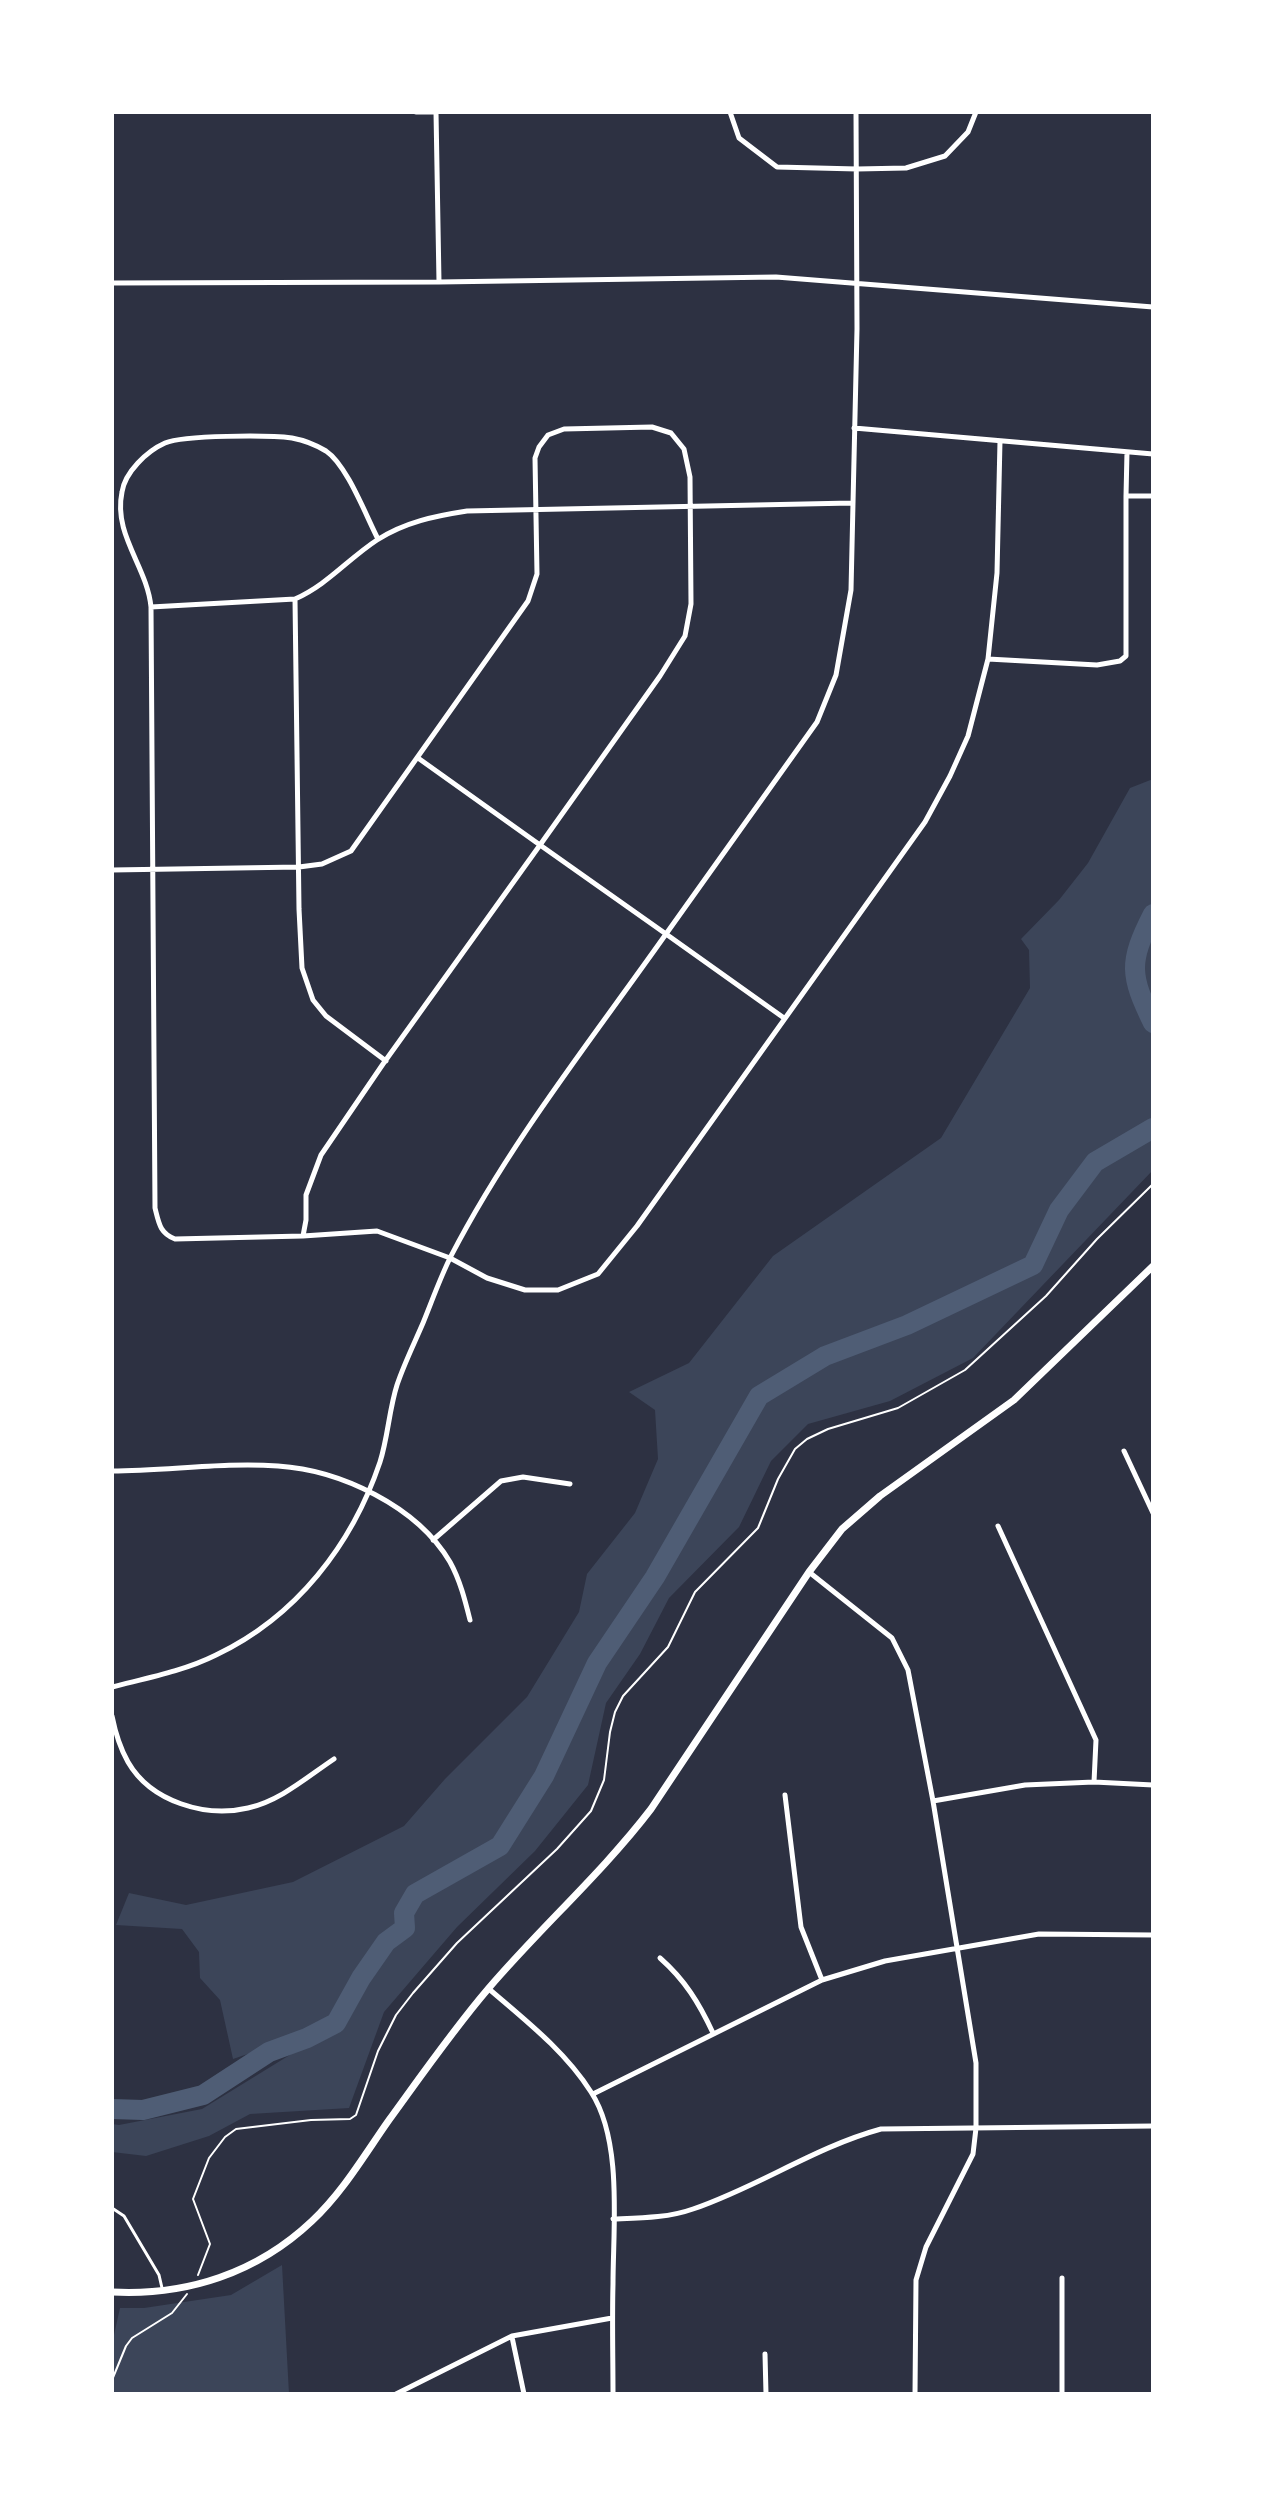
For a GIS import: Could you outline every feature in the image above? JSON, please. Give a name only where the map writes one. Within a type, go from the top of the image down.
[{"type":"main road","points":[[112,2292],[174,2290],[222,2278],[273,2252],[313,2221],[489,1989],[630,1837],[809,1572],[842,1529],[880,1496],[1014,1400],[1153,1266]]},
{"type":"street","points":[[416,112],[436,112],[439,282]]},
{"type":"street","points":[[730,112],[739,138],[777,167],[857,169],[906,168],[945,156],[968,132],[976,112]]},
{"type":"street","points":[[112,1687],[181,1669],[214,1656],[271,1622],[317,1578],[336,1551],[368,1493],[383,1451],[397,1385],[450,1258],[508,1157],[817,722],[836,675],[851,590],[856,112]]},
{"type":"street","points":[[112,283],[776,277],[1153,307]]},
{"type":"street","points":[[112,870],[299,867],[322,864],[351,851],[528,601],[537,574],[535,458],[548,435],[564,429],[652,427],[671,433],[684,449],[690,477],[691,604],[685,636],[660,676],[321,1155],[306,1195],[303,1236]]},
{"type":"street","points":[[854,428],[1153,454]]},
{"type":"street","points":[[378,539],[338,461],[313,444],[292,438],[190,437],[165,443],[144,457],[122,488],[119,509],[124,535],[145,576],[151,607],[155,1208],[159,1226],[165,1234],[175,1239],[377,1231],[450,1258],[487,1278],[525,1290],[558,1290],[598,1274],[646,1214],[925,822],[950,776],[968,736],[988,659],[997,573],[1000,441]]},
{"type":"street","points":[[988,659],[1097,665],[1120,661],[1126,656],[1127,452]]},
{"type":"street","points":[[1126,496],[1153,496]]},
{"type":"street","points":[[151,607],[295,599],[315,590],[378,539],[429,517],[467,511],[852,503]]},
{"type":"street","points":[[295,599],[302,968],[313,1000],[339,1028],[386,1061]]},
{"type":"street","points":[[418,758],[784,1018]]},
{"type":"street","points":[[1124,1451],[1153,1513]]},
{"type":"street","points":[[112,1471],[276,1466],[332,1476],[368,1493],[415,1522],[433,1540],[459,1580],[470,1620]]},
{"type":"street","points":[[433,1540],[501,1481],[523,1477],[570,1484]]},
{"type":"street","points":[[998,1526],[1096,1740],[1094,1782]]},
{"type":"street","points":[[809,1572],[892,1638],[908,1670],[976,2063],[973,2154],[926,2247],[916,2280],[915,2394]]},
{"type":"street","points":[[112,1716],[129,1764],[155,1790],[189,1807],[227,1812],[250,1808],[272,1799],[334,1759]]},
{"type":"street","points":[[933,1801],[1025,1785],[1094,1782],[1153,1785]]},
{"type":"street","points":[[785,1795],[801,1927],[822,1980]]},
{"type":"street","points":[[593,2094],[822,1980],[885,1961],[1039,1934],[1153,1935]]},
{"type":"street","points":[[660,1958],[682,1977],[699,2001],[713,2033]]},
{"type":"street","points":[[489,1989],[565,2057],[593,2094],[603,2121],[610,2150],[613,2219],[613,2394]]},
{"type":"street","points":[[613,2219],[652,2218],[691,2210],[851,2137],[881,2129],[1153,2126]]},
{"type":"street","points":[[1062,2278],[1062,2394]]},
{"type":"street","points":[[396,2394],[512,2336],[612,2318]]},
{"type":"street","points":[[512,2336],[523,2377],[524,2394]]},
{"type":"street","points":[[765,2354],[766,2394]]},
{"type":"lane","points":[[112,2208],[124,2216],[159,2275],[162,2291]]},
{"type":"path","points":[[196,2280],[210,2244],[193,2199],[217,2146],[236,2129],[254,2125],[350,2119],[356,2115],[378,2051],[396,2015],[413,1993],[457,1943],[557,1849],[591,1811],[604,1780],[610,1732],[623,1696],[668,1647],[695,1592],[758,1528],[778,1479],[795,1449],[828,1429],[898,1408],[965,1370],[1046,1296],[1097,1239],[1153,1184]]},
{"type":"path","points":[[112,2380],[132,2338],[172,2313],[190,2290]]},
{"type":"shaded area","points":[[1153,779],[1153,1170],[973,1358],[890,1401],[808,1424],[771,1461],[739,1527],[669,1598],[640,1654],[606,1703],[588,1785],[535,1851],[457,1927],[384,2012],[349,2108],[250,2114],[209,2136],[146,2156],[112,2152],[112,2124],[202,2109],[293,2053],[283,2042],[233,2059],[220,2000],[200,1978],[199,1952],[182,1929],[116,1925],[129,1893],[186,1905],[293,1882],[404,1826],[445,1779],[527,1697],[579,1612],[587,1574],[635,1513],[658,1459],[655,1410],[629,1392],[689,1363],[773,1256],[941,1138],[1030,988],[1029,950],[1021,939],[1059,900],[1088,863],[1130,788]]},
{"type":"shaded area","points":[[282,2265],[289,2394],[112,2394],[112,2344],[120,2308],[144,2308],[231,2295]]},
{"type":"waterway","points":[[1153,914],[1139,945],[1135,969],[1140,993],[1153,1023]]},
{"type":"waterway","points":[[112,2109],[143,2110],[203,2095],[269,2052],[336,2023],[386,1942],[405,1928],[404,1913],[415,1894],[500,1846],[544,1776],[597,1663],[655,1577],[759,1396],[825,1356],[907,1325],[1033,1265],[1059,1210],[1095,1162],[1153,1128]]}]
